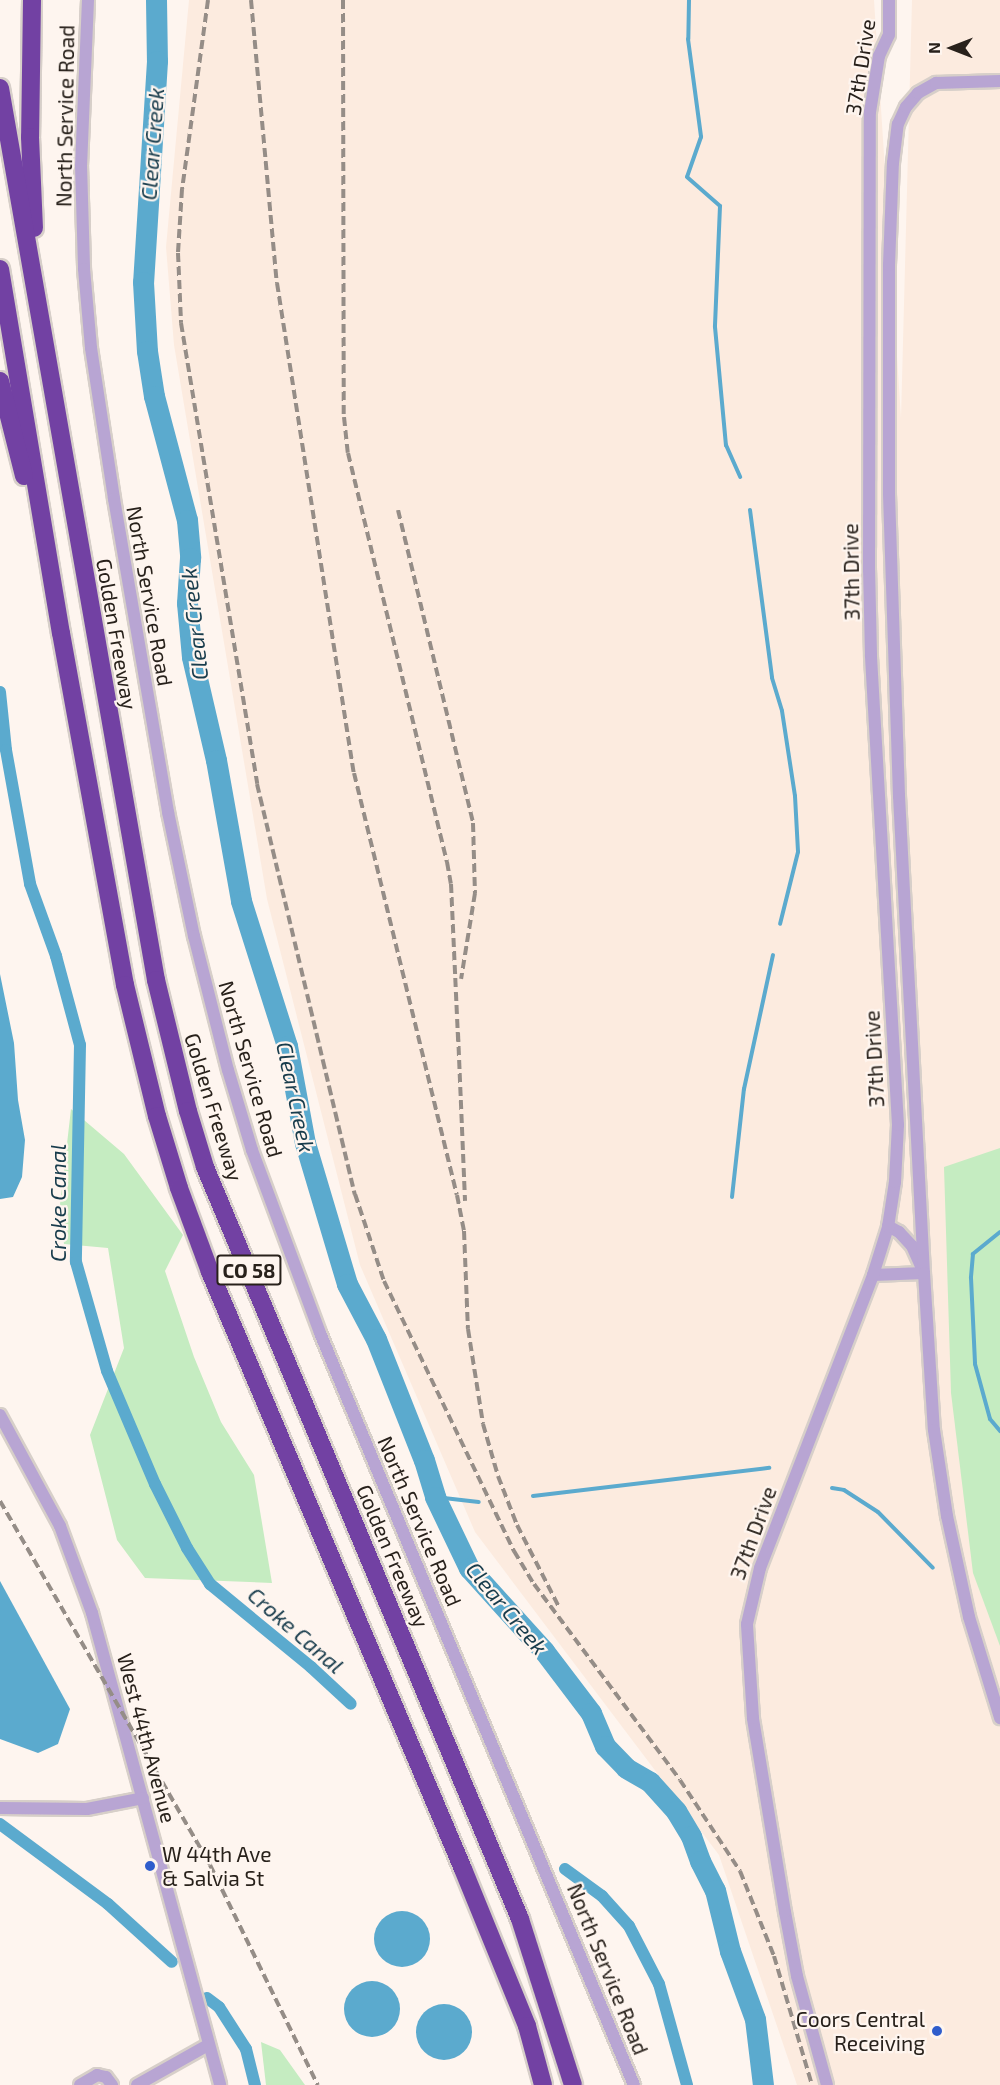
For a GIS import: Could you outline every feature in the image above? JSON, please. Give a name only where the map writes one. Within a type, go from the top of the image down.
[{"type":"highway","points":[[32,0],[33,209],[56,417]]},
{"type":"highway","name":"Golden Freeway","points":[[0,88],[156,980],[171,1047],[205,1167],[520,1919],[573,2085]]},
{"type":"highway","name":"CO 58","points":[[0,269],[61,633],[125,985],[157,1116],[179,1188],[210,1272],[510,1984],[527,2026],[543,2085]]},
{"type":"highway","points":[[0,381],[61,633]]},
{"type":"street","name":"North Service Road","points":[[88,0],[82,98],[81,200],[85,279],[95,377],[168,812],[194,936],[233,1088],[284,1242],[320,1333],[634,2085]]},
{"type":"street","name":"37th Drive","points":[[827,2085],[797,1976],[785,1912],[753,1718],[747,1624],[760,1568],[873,1275],[888,1226],[894,1190],[897,1125],[871,655],[870,112],[879,56],[889,35],[889,0]]},
{"type":"street","points":[[1000,81],[936,83],[918,93],[906,107],[897,124],[889,266],[889,494],[899,796],[934,1430],[947,1516],[969,1617],[1000,1718]]},
{"type":"street","points":[[888,1226],[899,1232],[912,1246],[924,1273]]},
{"type":"street","points":[[873,1275],[924,1273]]},
{"type":"street","name":"West 44th Avenue","points":[[0,1415],[46,1496],[74,1560],[107,1662],[220,2085]]},
{"type":"street","points":[[0,1808],[87,1809],[143,1798]]},
{"type":"street","points":[[137,2085],[208,2045]]},
{"type":"street","points":[[80,2085],[97,2075],[106,2077],[112,2085]]},
{"type":"shaded area","points":[[189,0],[874,0],[901,418],[912,0],[1000,0],[1000,2085],[797,2085],[719,1855],[475,1532],[360,1265],[267,899],[174,345],[166,247]]},
{"type":"green space","points":[[71,1109],[124,1154],[183,1235],[165,1271],[194,1357],[221,1422],[254,1475],[272,1583],[145,1578],[117,1540],[90,1435],[124,1348],[108,1248],[64,1244],[59,1213]]},
{"type":"green space","points":[[1000,1148],[1000,1646],[973,1573],[951,1393],[944,1167]]},
{"type":"green space","points":[[261,2042],[280,2050],[305,2085],[266,2085]]},
{"type":"water","points":[[0,974],[14,1043],[18,1100],[25,1140],[22,1177],[13,1197],[0,1199]]},
{"type":"water","points":[[0,1581],[70,1709],[58,1744],[38,1753],[0,1739]]},
{"type":"water","points":[[396,1911],[408,1911],[418,1915],[426,1923],[430,1939],[426,1955],[418,1963],[408,1967],[396,1967],[386,1963],[378,1955],[374,1945],[374,1933],[378,1923],[386,1915]]},
{"type":"water","points":[[372,1981],[383,1983],[392,1989],[398,1998],[400,2009],[398,2020],[392,2029],[383,2035],[372,2037],[361,2035],[352,2029],[346,2020],[344,2009],[346,1998],[352,1989],[361,1983]]},
{"type":"water","points":[[439,2004],[449,2004],[464,2012],[470,2021],[472,2032],[470,2043],[464,2052],[449,2060],[439,2060],[428,2055],[421,2048],[416,2037],[416,2027],[421,2016],[428,2009]]},
{"type":"waterway","name":"Clear Creek","points":[[156,0],[157,61],[143,282],[147,351],[154,396],[187,520],[190,558],[187,603],[192,657],[216,760],[241,901],[287,1046],[305,1143],[347,1284],[376,1339],[424,1460],[435,1497],[469,1568],[544,1651],[591,1713],[605,1746],[626,1768],[650,1782],[676,1811],[691,1836],[700,1861],[715,1890],[730,1951],[755,2019],[763,2085]]},
{"type":"waterway","points":[[689,0],[688,39],[701,137],[687,177],[720,206],[715,327],[726,445],[740,477]]},
{"type":"waterway","points":[[750,510],[772,678],[782,711],[795,796],[798,852],[780,924]]},
{"type":"waterway","name":"Croke Canal","points":[[0,692],[6,750],[30,884],[56,956],[80,1045],[76,1262],[107,1371],[155,1484],[187,1548],[210,1584],[311,1667],[351,1704]]},
{"type":"waterway","points":[[732,1197],[744,1089],[773,955]]},
{"type":"waterway","points":[[1000,1232],[973,1254],[971,1278],[975,1364],[990,1419],[1000,1431]]},
{"type":"waterway","points":[[533,1496],[769,1468]]},
{"type":"waterway","points":[[832,1488],[844,1490],[878,1512],[933,1568]]},
{"type":"waterway","points":[[435,1497],[479,1502]]},
{"type":"waterway","points":[[0,1824],[108,1904],[172,1962]]},
{"type":"waterway","name":"Croke Canal","points":[[565,1869],[602,1896],[629,1926],[659,1984],[687,2085]]},
{"type":"waterway","points":[[207,1998],[219,2007],[246,2049],[255,2085]]},
{"type":"railway","points":[[208,0],[182,189],[178,253],[181,323],[257,784],[355,1194],[384,1281],[514,1551],[534,1584],[680,1780],[740,1871],[774,1956],[812,2085]]},
{"type":"railway","points":[[251,0],[277,283],[354,773],[457,1195],[464,1231],[468,1329],[483,1424],[498,1476],[517,1525],[559,1607]]},
{"type":"railway","points":[[343,0],[344,417],[348,453],[447,862],[451,884],[458,1041]]},
{"type":"railway","points":[[398,510],[473,823],[475,893],[461,979]]},
{"type":"railway","points":[[458,1033],[465,1201]]},
{"type":"railway","points":[[0,1501],[210,1865],[318,2085]]},
{"type":"place","name":"W 44th Ave & Salvia St","points":[[150,1866]]},
{"type":"place","name":"Coors Central Receiving","points":[[937,2031]]}]
